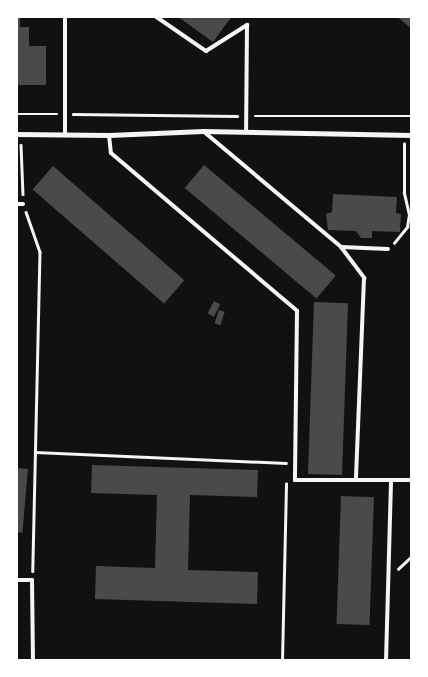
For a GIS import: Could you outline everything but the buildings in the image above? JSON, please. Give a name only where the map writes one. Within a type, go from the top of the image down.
[{"type":"street","points":[[18,134],[109,135],[203,131],[412,135]]},
{"type":"lane","points":[[66,16],[66,135]]},
{"type":"lane","points":[[155,16],[206,51],[247,24],[246,132]]},
{"type":"lane","points":[[203,131],[341,247],[364,278],[356,479]]},
{"type":"lane","points":[[109,135],[110,153],[297,311],[295,480],[412,480]]},
{"type":"lane","points":[[16,204],[23,204]]},
{"type":"lane","points":[[341,247],[388,249]]},
{"type":"lane","points":[[386,661],[391,480]]},
{"type":"lane","points":[[16,580],[32,580],[33,661]]},
{"type":"path","points":[[16,114],[412,116]]},
{"type":"path","points":[[18,134],[21,154],[23,204],[40,252],[32,580]]},
{"type":"path","points":[[388,249],[407,227],[410,215],[404,193],[404,135]]},
{"type":"path","points":[[16,154],[21,154]]},
{"type":"path","points":[[36,452],[271,462]]},
{"type":"path","points":[[286,463],[286,473]]},
{"type":"path","points":[[282,661],[286,483]]},
{"type":"path","points":[[388,579],[412,556]]}]
